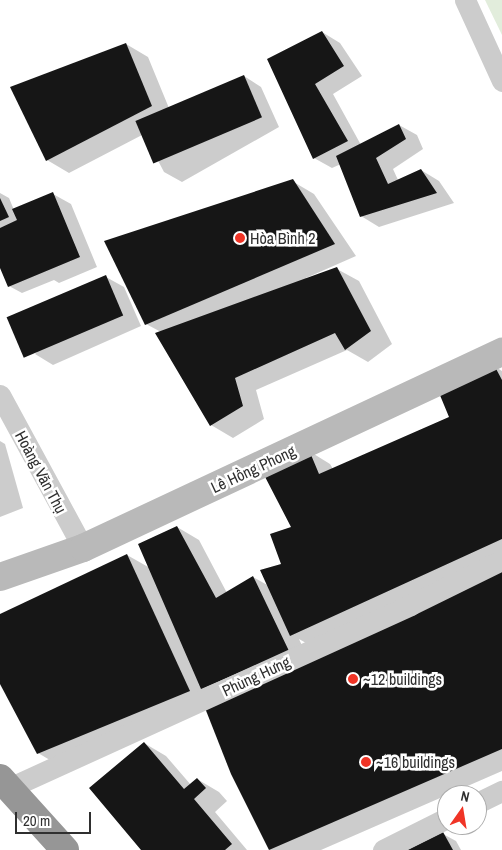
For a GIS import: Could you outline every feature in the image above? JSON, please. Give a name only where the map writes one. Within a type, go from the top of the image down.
[{"type":"highway","points":[[5,783],[65,850]]},
{"type":"street","points":[[465,0],[502,81]]},
{"type":"street","name":"Lê Hồng Phong","points":[[0,577],[83,548],[502,352]]},
{"type":"street","name":"Hoàng Văn Thụ","points":[[0,395],[83,548]]},
{"type":"street","name":"Phùng Hưng","points":[[5,783],[410,606],[502,560]]},
{"type":"street","points":[[487,798],[502,790]]},
{"type":"street","points":[[383,850],[437,823]]},
{"type":"green space","points":[[485,0],[502,0],[502,35]]},
{"type":"building","points":[[322,31],[344,66],[315,84],[348,141],[313,159],[267,59]]},
{"type":"building","points":[[126,43],[152,106],[46,161],[10,87]]},
{"type":"building","points":[[244,75],[262,117],[153,163],[135,121]]},
{"type":"building","points":[[399,124],[406,139],[376,158],[388,184],[421,169],[437,193],[360,217],[336,156]]},
{"type":"building","points":[[293,179],[335,244],[145,325],[104,241]]},
{"type":"building","points":[[53,192],[80,257],[8,287],[0,268],[0,228],[17,220],[12,209]]},
{"type":"building","points":[[0,198],[9,217],[0,221]]},
{"type":"building","points":[[337,267],[371,331],[345,350],[335,333],[235,378],[243,406],[210,426],[155,333]]},
{"type":"building","points":[[106,275],[123,316],[24,358],[7,317]]},
{"type":"building","points":[[494,365],[502,380],[502,539],[290,636],[260,570],[281,564],[270,534],[291,527],[262,471],[309,450],[319,474],[449,417],[437,388]]},
{"type":"building","points":[[177,526],[216,598],[253,576],[289,651],[201,689],[138,544]]},
{"type":"building","points":[[127,554],[190,691],[37,754],[0,684],[0,614]]},
{"type":"building","points":[[502,569],[502,749],[269,850],[231,774],[205,708]]},
{"type":"building","points":[[144,742],[184,789],[197,778],[206,788],[194,799],[232,844],[225,850],[141,850],[89,788]]},
{"type":"building","points":[[437,835],[445,835],[453,850],[407,850]]},
{"type":"place","name":"Hòa Bình 2","points":[[240,238]]},
{"type":"place","name":"~12 buildings","points":[[353,679]]},
{"type":"place","name":"~16 buildings","points":[[366,762]]}]
